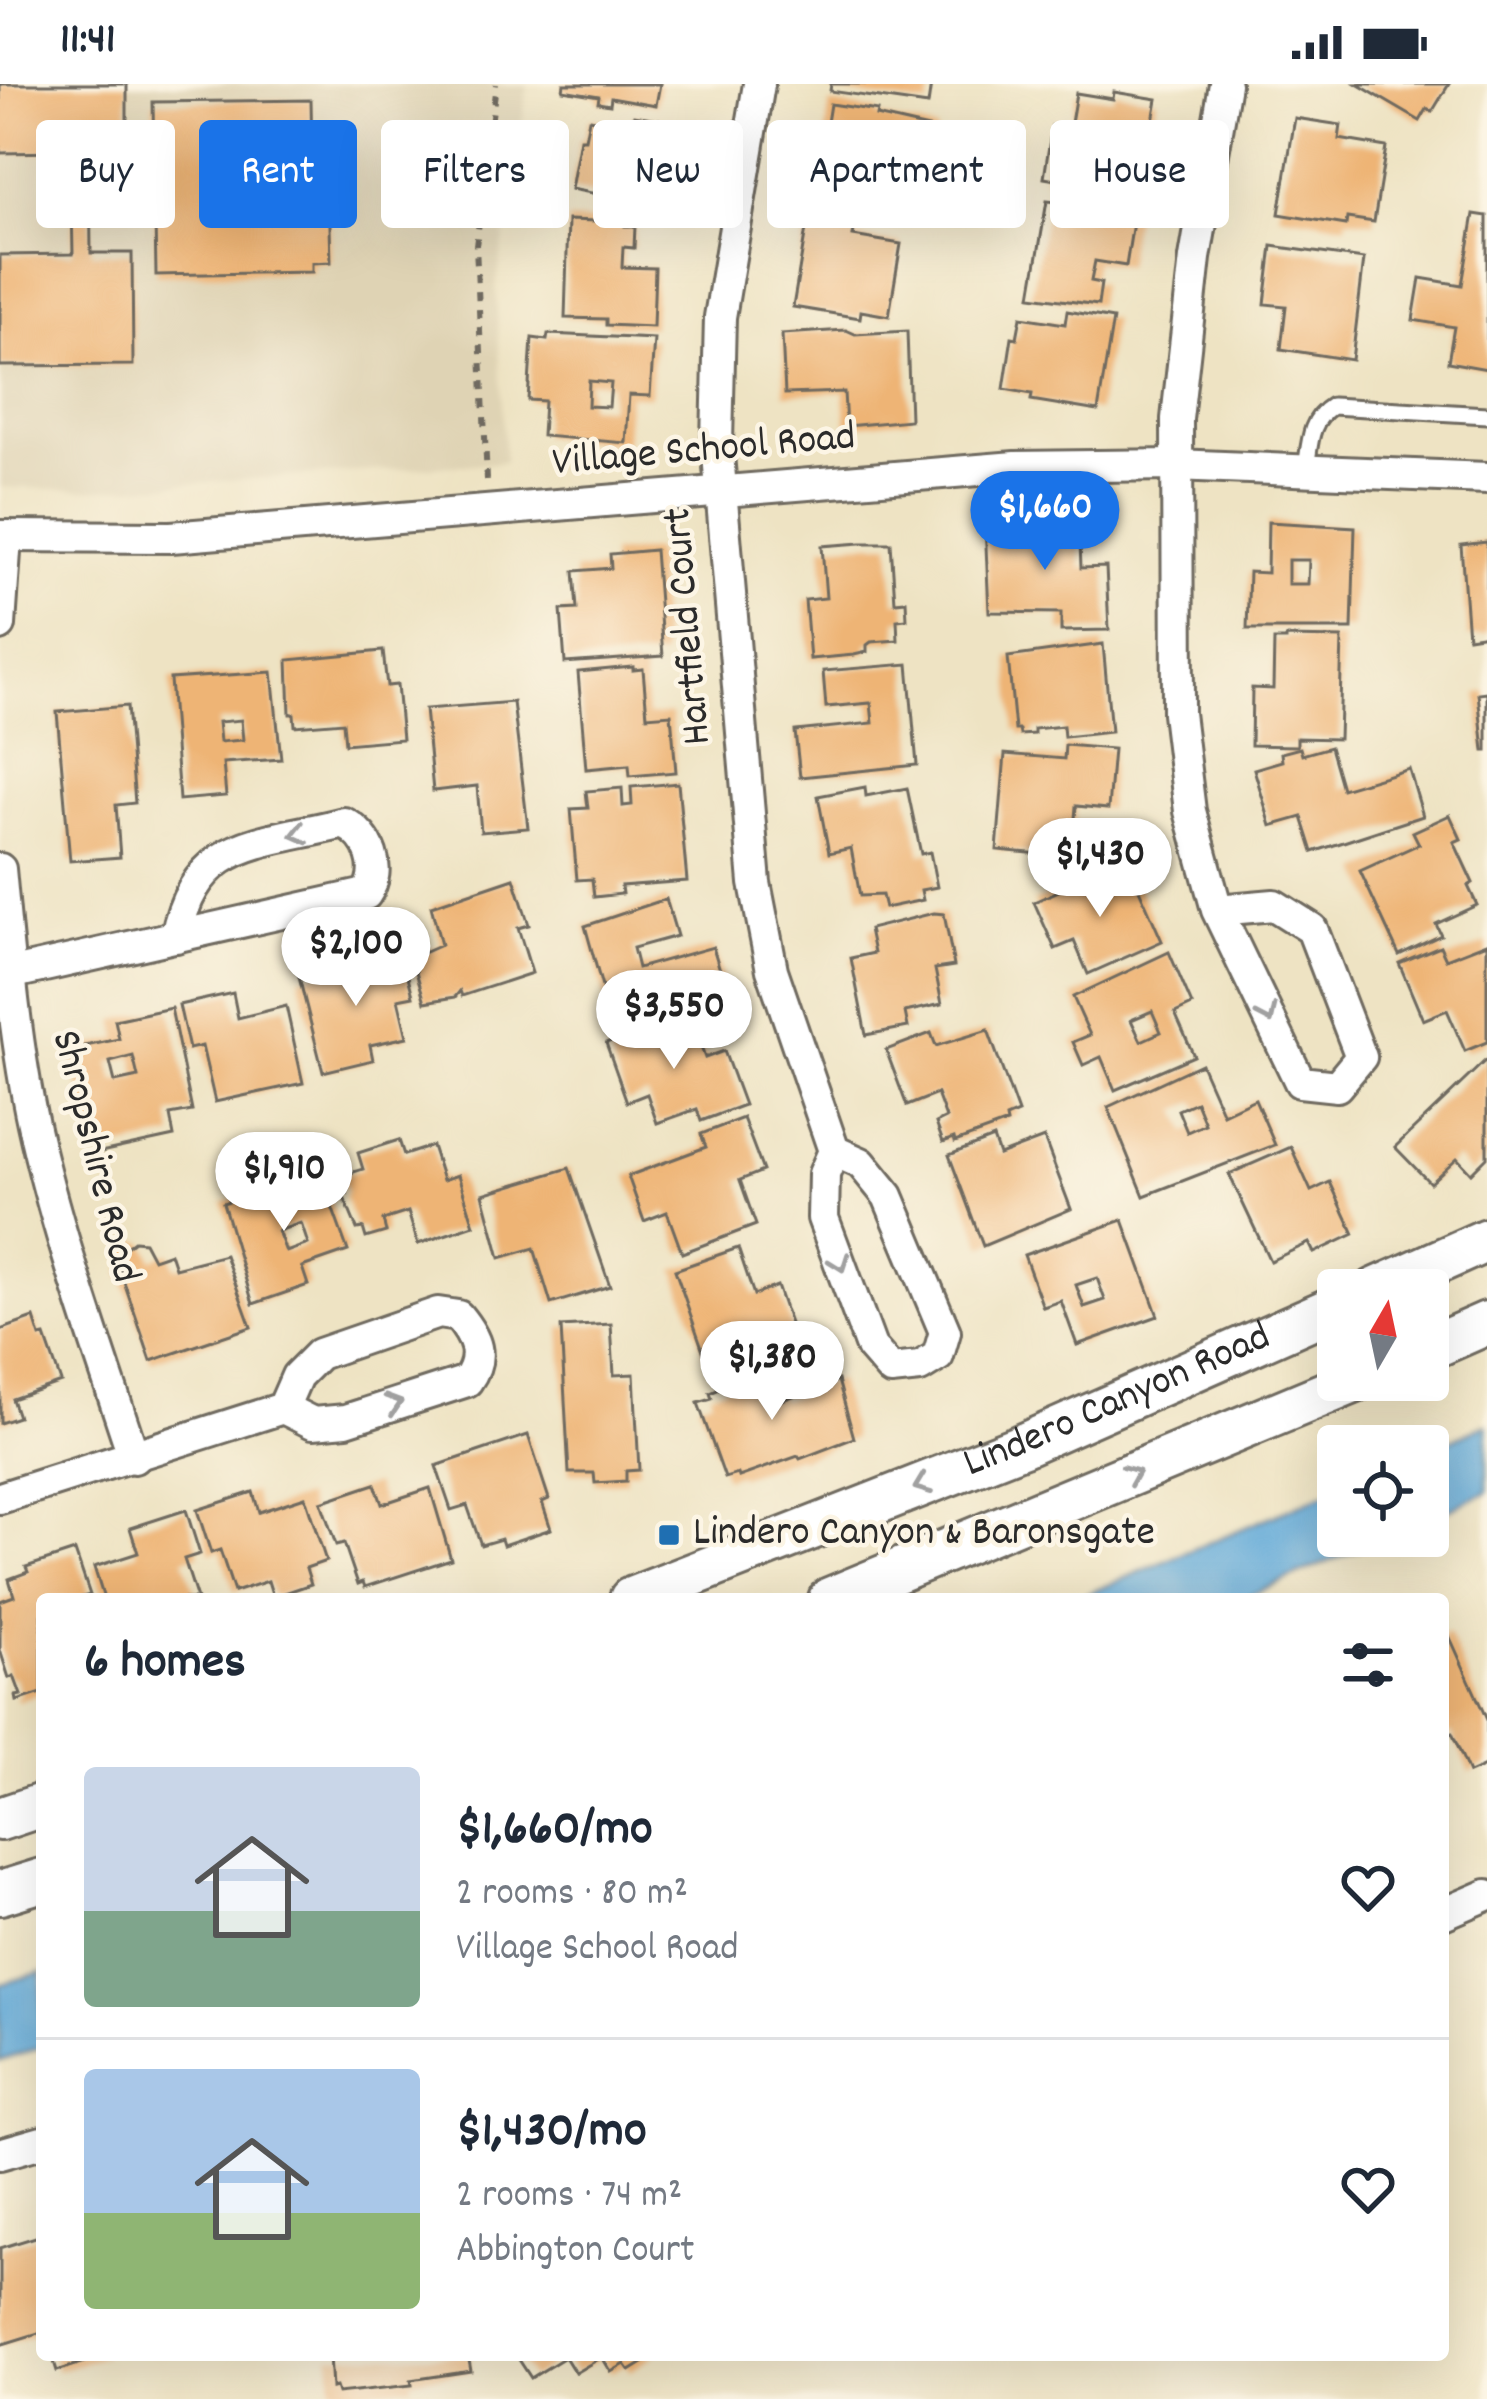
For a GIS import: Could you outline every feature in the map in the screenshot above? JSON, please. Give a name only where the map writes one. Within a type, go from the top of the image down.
[{"type":"street","name":"Hartfield Court","points":[[759,84],[720,317],[717,443],[754,883],[772,970],[834,1151],[824,1174],[823,1217],[871,1348],[891,1370],[920,1367],[938,1356],[946,1332],[888,1196],[861,1163],[834,1151]]},
{"type":"street","points":[[1217,910],[1274,905],[1312,929],[1361,1057],[1337,1086],[1300,1082],[1217,910],[1190,811],[1178,712],[1174,465],[1195,258],[1225,84]]},
{"type":"street","name":"Village School Road","points":[[3,537],[171,536],[1015,467],[1174,465],[1487,478]]},
{"type":"street","points":[[0,625],[3,537]]},
{"type":"street","points":[[5,975],[176,937],[366,894],[373,884],[371,850],[358,830],[344,823],[227,853],[200,874],[191,888],[176,937]]},
{"type":"street","name":"Shropshire Road","points":[[0,869],[5,975],[32,1120],[57,1220],[134,1458]]},
{"type":"street","points":[[1422,1269],[1487,1240]]},
{"type":"street","points":[[0,1498],[283,1408],[313,1423],[346,1420],[467,1381],[478,1366],[476,1338],[458,1316],[438,1313],[319,1354],[297,1376],[283,1408]]},
{"type":"street","name":"Lindero Canyon Road","points":[[646,1593],[1021,1446],[1317,1315]]},
{"type":"street","points":[[1449,1340],[1487,1323]]},
{"type":"street","name":"Lindero Canyon Road","points":[[844,1593],[1317,1397]]},
{"type":"street","points":[[0,1819],[36,1807]]},
{"type":"street","points":[[0,1893],[36,1882]]},
{"type":"street","points":[[1449,1912],[1487,1895]]},
{"type":"street","points":[[0,2154],[36,2144]]},
{"type":"lane","points":[[1306,469],[1312,427],[1320,413],[1332,406],[1487,415]]},
{"type":"path","points":[[490,513],[476,246],[496,84]]},
{"type":"shaded area","points":[[0,84],[528,84],[522,120],[381,120],[381,228],[505,228],[496,288],[505,462],[85,490],[0,487]]},
{"type":"water","points":[[1487,1424],[1487,1492],[1449,1509],[1449,1441]]},
{"type":"water","points":[[1317,1497],[1317,1557],[1340,1557],[1255,1593],[1090,1593]]},
{"type":"water","points":[[36,1974],[36,2049],[0,2061],[0,1985]]},
{"type":"building","points":[[0,84],[127,84],[127,120],[36,120],[36,152],[0,153]]},
{"type":"building","points":[[564,84],[660,84],[656,105],[611,97],[610,104],[598,102],[599,96],[563,90]]},
{"type":"building","points":[[831,84],[931,84],[928,105],[830,91]]},
{"type":"building","points":[[1357,84],[1449,84],[1432,112],[1427,109],[1420,121]]},
{"type":"building","points":[[1114,92],[1157,99],[1153,120],[1072,120],[1076,93],[1113,99]]},
{"type":"building","points":[[311,100],[311,120],[199,120],[199,228],[330,228],[331,262],[312,263],[312,272],[156,275],[155,228],[175,228],[175,120],[153,120],[153,102]]},
{"type":"building","points":[[830,104],[877,111],[876,116],[893,120],[827,120]]},
{"type":"building","points":[[1295,118],[1341,125],[1339,139],[1386,147],[1374,222],[1347,218],[1346,225],[1279,214]]},
{"type":"building","points":[[589,119],[594,120],[593,193],[571,189],[580,139],[585,139]]},
{"type":"building","points":[[1050,139],[1050,179],[1044,178]]},
{"type":"building","points":[[1047,201],[1050,228],[1132,228],[1126,266],[1095,261],[1091,281],[1101,283],[1098,305],[1031,296]]},
{"type":"building","points":[[1474,214],[1487,216],[1487,369],[1448,362],[1454,327],[1413,320],[1420,278],[1462,285]]},
{"type":"building","points":[[569,220],[593,221],[593,228],[635,228],[634,248],[623,247],[622,267],[655,268],[653,327],[565,318]]},
{"type":"building","points":[[72,228],[91,228],[91,253],[132,253],[133,365],[0,366],[0,255],[73,254]]},
{"type":"building","points":[[806,228],[854,228],[853,236],[901,244],[889,316],[861,311],[860,318],[793,307]]},
{"type":"building","points":[[1272,246],[1364,259],[1352,360],[1281,349],[1286,306],[1265,304]]},
{"type":"building","points":[[1067,311],[1113,319],[1098,411],[1031,400],[1032,394],[1004,389],[1012,337],[1017,338],[1021,317],[1065,324]]},
{"type":"building","points":[[846,330],[855,334],[907,331],[910,420],[846,426],[844,392],[785,394],[782,334]]},
{"type":"building","points":[[548,334],[654,339],[650,396],[629,395],[626,443],[542,436],[544,401],[528,400],[532,338],[547,340]],"holes":[[[589,381],[611,383],[609,407],[588,406]]]},
{"type":"building","points":[[1079,517],[1081,568],[1106,567],[1109,630],[1061,631],[1061,613],[989,612],[985,524]]},
{"type":"building","points":[[1268,522],[1355,527],[1352,629],[1247,629],[1249,572],[1267,573]],"holes":[[[1288,560],[1309,560],[1308,584],[1288,584]]]},
{"type":"building","points":[[1487,542],[1487,634],[1468,637],[1461,545]]},
{"type":"building","points":[[891,543],[895,602],[906,601],[907,619],[897,620],[898,640],[871,642],[867,652],[854,655],[810,659],[805,600],[826,598],[822,546]]},
{"type":"building","points":[[655,550],[663,656],[565,663],[561,610],[577,609],[574,571],[611,568],[610,554]]},
{"type":"building","points":[[1342,638],[1339,739],[1297,738],[1297,746],[1251,745],[1252,688],[1273,689],[1274,640]]},
{"type":"building","points":[[1103,644],[1111,732],[1064,737],[1063,726],[1020,735],[1015,730],[1008,657]]},
{"type":"building","points":[[383,651],[387,686],[397,685],[402,739],[345,744],[343,722],[295,726],[294,714],[290,714],[288,660]]},
{"type":"building","points":[[908,664],[917,765],[800,777],[795,731],[873,723],[871,703],[826,707],[823,671]]},
{"type":"building","points":[[643,669],[647,716],[671,714],[676,772],[630,776],[629,765],[586,769],[578,672]]},
{"type":"building","points":[[272,672],[281,759],[223,763],[226,796],[179,800],[170,679]],"holes":[[[241,720],[243,740],[220,742],[218,722]]]},
{"type":"building","points":[[1487,692],[1487,751],[1484,751],[1478,693]]},
{"type":"building","points":[[513,702],[528,828],[481,832],[477,786],[433,791],[425,709]]},
{"type":"building","points":[[127,706],[135,803],[116,805],[120,857],[70,861],[57,712]]},
{"type":"building","points":[[1065,745],[1113,749],[1108,809],[1076,806],[1074,832],[1085,833],[1084,854],[997,850],[1005,754],[1064,759]]},
{"type":"building","points":[[1330,747],[1342,789],[1409,769],[1423,816],[1313,852],[1302,817],[1271,826],[1254,769],[1282,761],[1281,753],[1300,748],[1302,755]]},
{"type":"building","points":[[678,783],[687,881],[621,886],[622,894],[594,897],[592,879],[577,880],[571,809],[588,808],[586,791],[622,788],[623,806],[632,805],[631,787]]},
{"type":"building","points":[[865,787],[866,796],[907,788],[921,854],[930,852],[937,887],[921,890],[923,900],[885,908],[882,895],[860,896],[851,848],[829,853],[818,796]]},
{"type":"building","points":[[1450,815],[1461,839],[1454,842],[1473,883],[1468,886],[1477,905],[1436,924],[1441,935],[1399,955],[1360,871],[1419,844],[1413,832]]},
{"type":"building","points":[[1104,871],[1108,881],[1131,871],[1162,941],[1088,974],[1074,941],[1055,949],[1034,902]]},
{"type":"building","points":[[514,878],[529,925],[518,928],[532,973],[462,996],[460,991],[455,997],[425,1002],[412,958],[441,945],[431,906]]},
{"type":"building","points":[[666,899],[677,936],[633,948],[638,968],[713,947],[727,993],[612,1023],[585,926]]},
{"type":"building","points":[[944,914],[954,966],[935,969],[942,1004],[905,1012],[908,1027],[866,1035],[851,958],[874,953],[869,929]]},
{"type":"building","points":[[1487,943],[1487,1042],[1465,1051],[1447,1010],[1423,1020],[1399,963],[1440,946],[1446,959]]},
{"type":"building","points":[[1169,952],[1192,1005],[1175,1013],[1194,1056],[1115,1090],[1101,1057],[1083,1065],[1073,1042],[1090,1035],[1073,997]],"holes":[[[1152,1011],[1161,1032],[1141,1041],[1131,1020]]]},
{"type":"building","points":[[402,953],[413,996],[398,999],[407,1037],[370,1045],[373,1060],[323,1072],[299,977]]},
{"type":"building","points":[[233,993],[238,1018],[286,1006],[303,1083],[215,1102],[202,1046],[189,1049],[179,1005]]},
{"type":"building","points":[[171,1008],[192,1111],[170,1115],[174,1136],[96,1153],[71,1049],[119,1039],[115,1020]],"holes":[[[133,1056],[138,1077],[115,1082],[110,1062]]]},
{"type":"building","points":[[677,1016],[681,1030],[693,1025],[705,1058],[724,1051],[744,1105],[701,1121],[697,1109],[657,1123],[647,1094],[627,1102],[606,1043]]},
{"type":"building","points":[[988,1030],[1018,1113],[1006,1118],[1007,1123],[943,1142],[936,1123],[946,1118],[937,1094],[907,1106],[886,1050],[931,1033],[936,1046]]},
{"type":"building","points":[[1487,1059],[1487,1157],[1471,1173],[1457,1158],[1430,1183],[1395,1147]]},
{"type":"building","points":[[1201,1064],[1223,1114],[1255,1099],[1275,1145],[1144,1196],[1108,1107]],"holes":[[[1196,1102],[1205,1124],[1187,1132],[1178,1110]]]},
{"type":"building","points":[[743,1118],[763,1171],[740,1180],[756,1225],[682,1253],[667,1212],[644,1221],[628,1176],[706,1147],[701,1134]]},
{"type":"building","points":[[993,1138],[999,1155],[1044,1138],[1071,1209],[983,1246],[949,1155]]},
{"type":"building","points":[[399,1140],[404,1155],[432,1146],[443,1180],[458,1175],[474,1225],[418,1244],[408,1212],[383,1220],[386,1232],[366,1238],[363,1228],[357,1229],[341,1176],[363,1169],[358,1153]]},
{"type":"building","points":[[1291,1147],[1311,1191],[1330,1182],[1354,1234],[1314,1253],[1309,1243],[1270,1261],[1229,1174]]},
{"type":"building","points":[[569,1168],[610,1286],[551,1304],[534,1248],[500,1258],[483,1194]]},
{"type":"building","points":[[319,1171],[348,1251],[302,1267],[308,1285],[253,1304],[223,1203]],"holes":[[[301,1223],[308,1244],[286,1252],[278,1231]]]},
{"type":"building","points":[[1123,1220],[1158,1316],[1077,1345],[1061,1301],[1043,1307],[1024,1255]],"holes":[[[1097,1278],[1105,1300],[1084,1307],[1076,1285]]]},
{"type":"building","points":[[134,1241],[144,1242],[153,1259],[170,1253],[175,1268],[225,1255],[251,1327],[151,1361],[120,1270],[124,1268],[121,1251]]},
{"type":"building","points":[[738,1248],[754,1295],[777,1286],[796,1341],[752,1356],[749,1347],[707,1362],[675,1270]]},
{"type":"building","points":[[34,1318],[61,1382],[12,1399],[18,1417],[0,1423],[0,1330]]},
{"type":"building","points":[[611,1324],[614,1375],[634,1374],[639,1470],[626,1471],[626,1481],[595,1483],[594,1473],[569,1473],[561,1327]]},
{"type":"building","points":[[770,1368],[782,1400],[838,1380],[854,1438],[800,1459],[725,1478],[698,1403],[712,1399],[710,1393]]},
{"type":"building","points":[[528,1435],[549,1499],[542,1502],[551,1529],[503,1545],[501,1539],[481,1545],[467,1505],[451,1510],[436,1466]]},
{"type":"building","points":[[375,1484],[382,1504],[430,1488],[451,1559],[365,1587],[363,1582],[358,1584],[344,1543],[336,1545],[321,1502]]},
{"type":"building","points":[[253,1492],[259,1512],[305,1497],[326,1561],[306,1568],[311,1584],[285,1593],[272,1593],[268,1581],[234,1592],[220,1550],[211,1553],[197,1510]]},
{"type":"building","points":[[186,1510],[200,1554],[184,1559],[195,1593],[102,1593],[94,1567],[138,1553],[130,1528]]},
{"type":"building","points":[[75,1551],[89,1593],[36,1593],[36,1695],[17,1701],[16,1696],[21,1695],[14,1676],[9,1678],[0,1650],[0,1601],[14,1596],[9,1579],[28,1572],[26,1567]]},
{"type":"building","points":[[1449,1635],[1487,1720],[1487,1765],[1469,1773],[1452,1733]]},
{"type":"building","points":[[36,2237],[36,2334],[0,2345],[0,2248]]},
{"type":"building","points":[[54,2361],[88,2361],[57,2371]]},
{"type":"building","points":[[330,2361],[469,2361],[471,2371],[411,2380],[412,2385],[338,2393],[332,2388]]},
{"type":"building","points":[[520,2361],[559,2361],[531,2378]]},
{"type":"building","points":[[568,2361],[595,2361],[575,2373]]},
{"type":"building","points":[[604,2361],[646,2361],[630,2371],[625,2364],[611,2372]]},
{"type":"place","name":"Lindero Canyon & Baronsgate","points":[[669,1535]]}]
